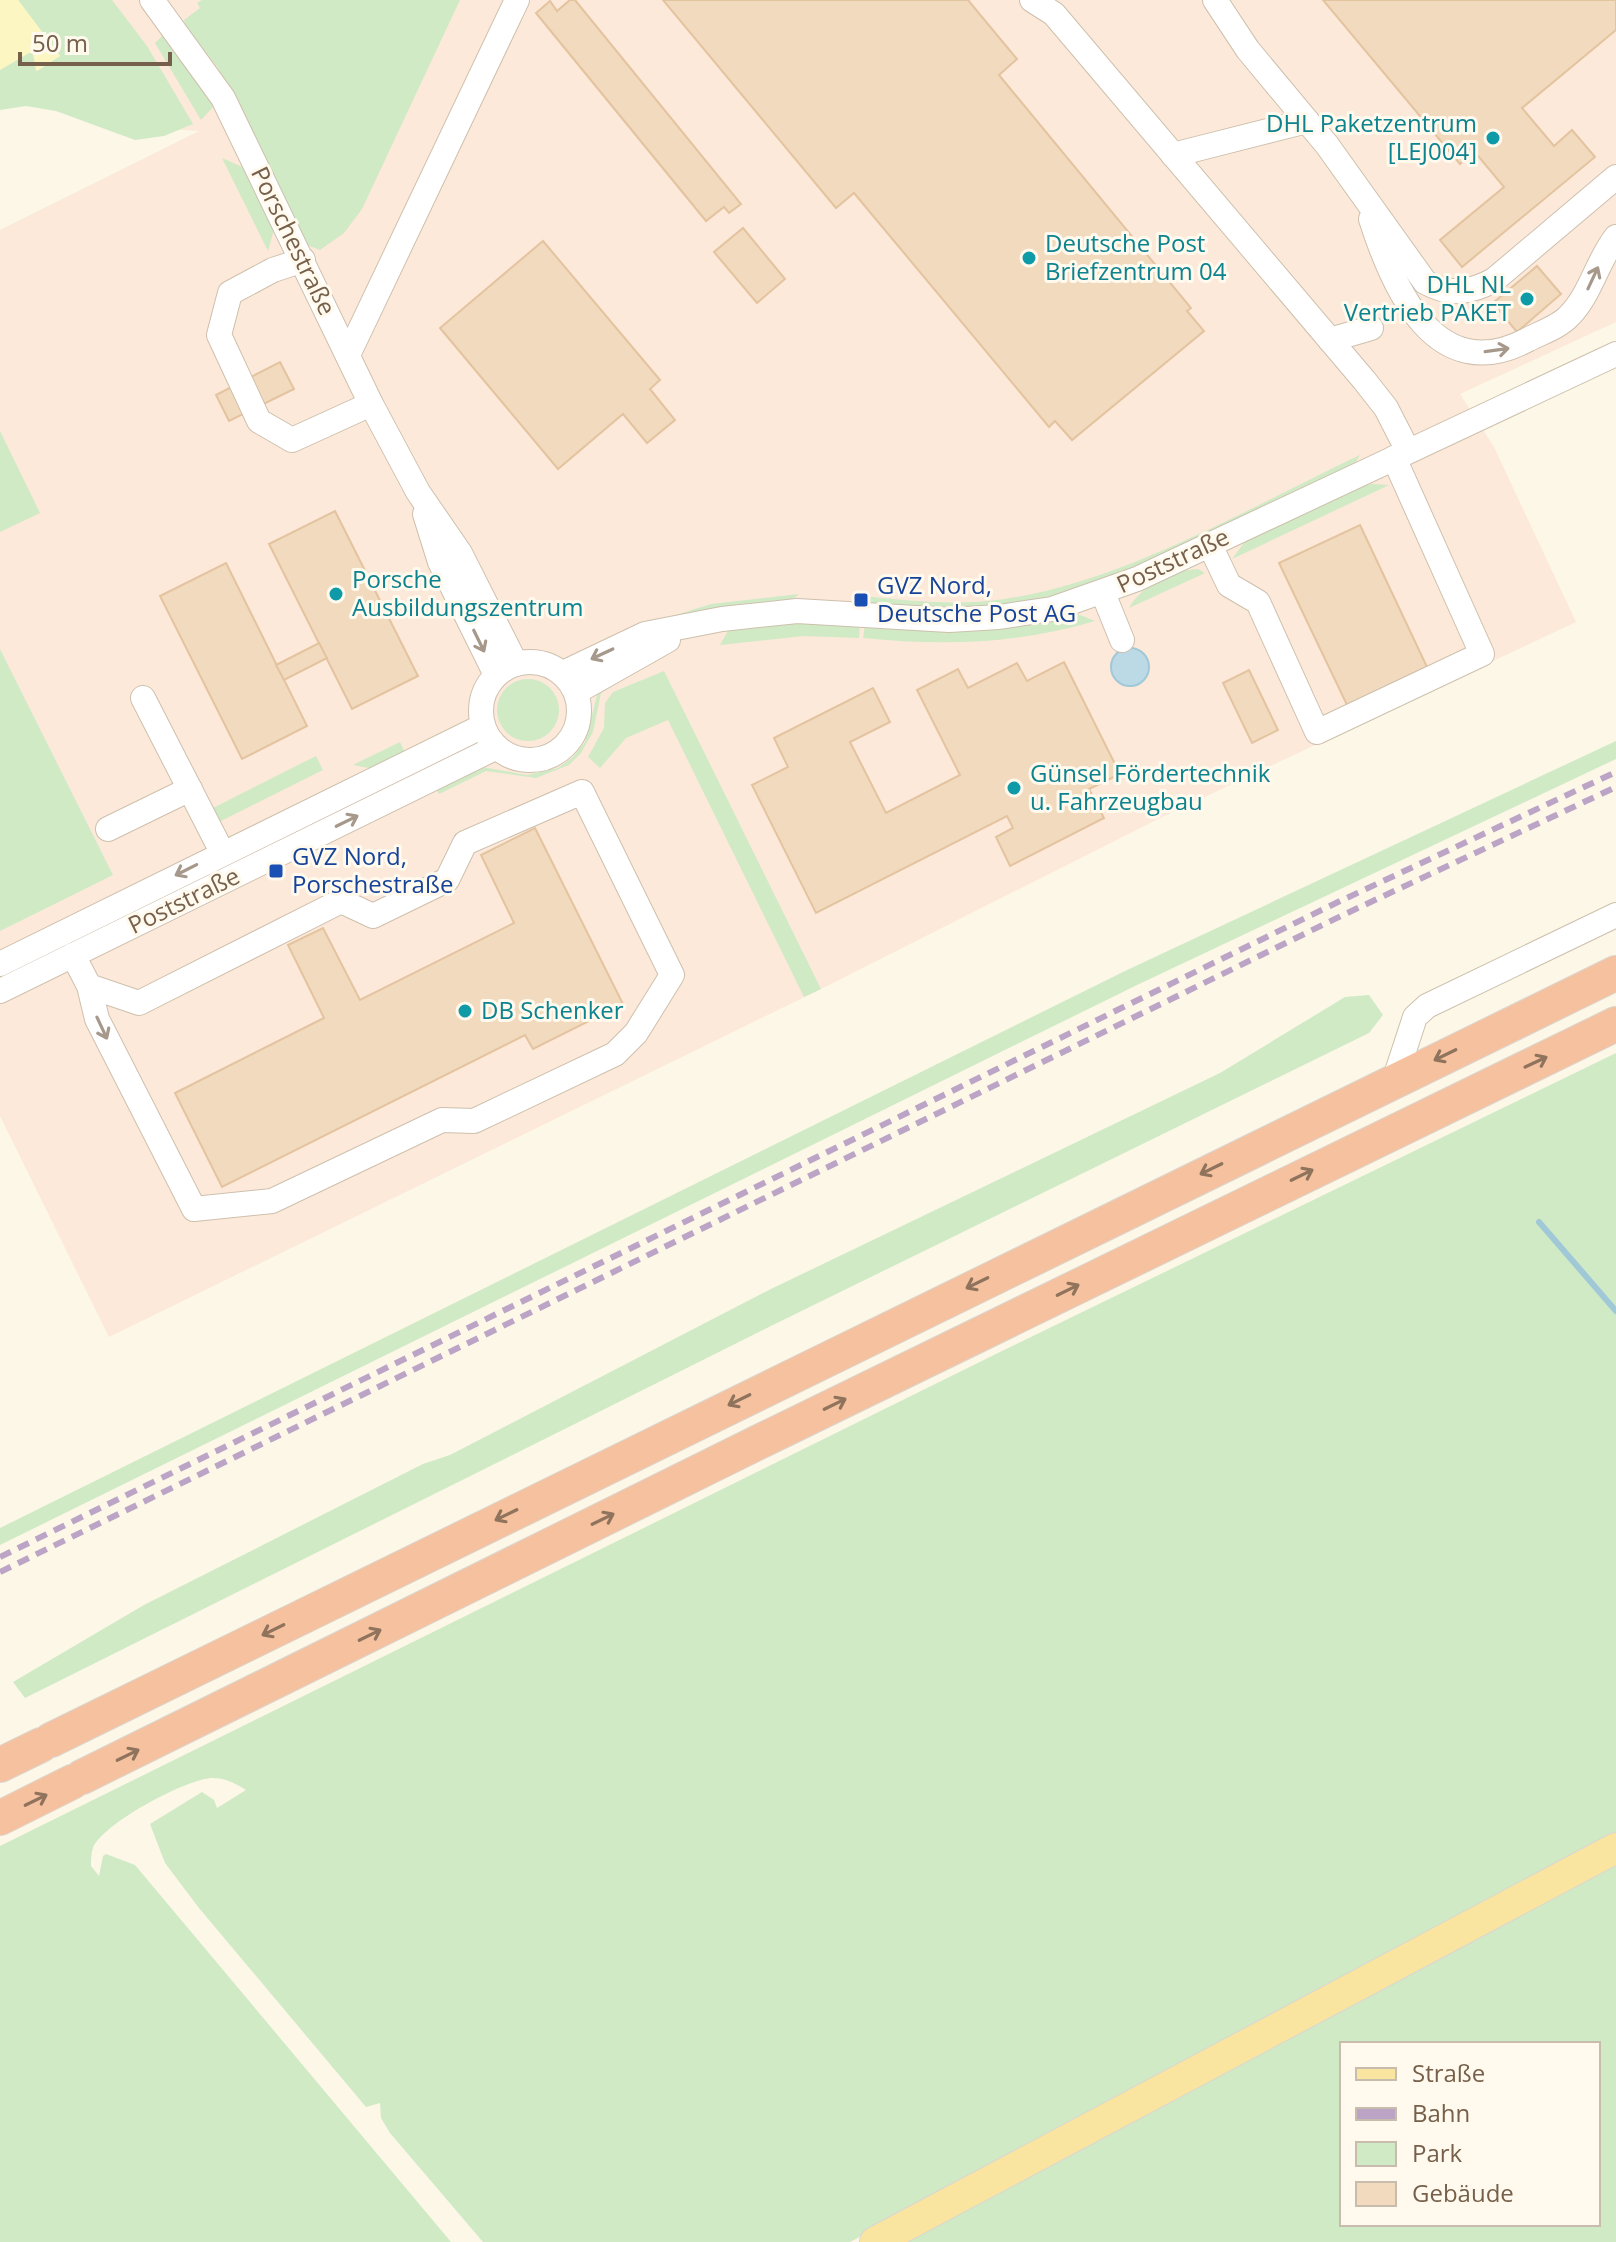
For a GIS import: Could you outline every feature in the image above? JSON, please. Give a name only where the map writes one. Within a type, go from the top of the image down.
[{"type":"highway","points":[[0,1765],[1395,1078],[1616,973]]},
{"type":"highway","points":[[0,1818],[751,1445],[1616,1024]]},
{"type":"main road","points":[[875,2242],[1616,1848]]},
{"type":"street","name":"Porschestraße","points":[[152,0],[223,98],[371,404],[418,492],[440,562],[506,669]]},
{"type":"street","points":[[348,355],[517,0]]},
{"type":"street","points":[[1032,0],[1054,14],[1386,408],[1401,455],[1482,654],[1317,732],[1258,602],[1229,585],[1210,545]]},
{"type":"street","points":[[1215,0],[1248,50],[1307,121],[1425,282],[1441,291],[1458,293],[1477,289],[1494,280],[1616,177]]},
{"type":"street","points":[[1173,155],[1307,121]]},
{"type":"street","points":[[1364,198],[1386,265],[1404,299],[1426,328],[1449,346],[1479,353],[1511,348],[1568,318],[1616,237]]},
{"type":"street","points":[[303,260],[273,270],[230,293],[219,335],[259,421],[292,440],[371,404]]},
{"type":"street","points":[[1330,340],[1371,328]]},
{"type":"street","name":"Poststraße","points":[[570,683],[696,625],[748,615],[797,611],[949,620],[999,617],[1052,609],[1103,593],[1616,354]]},
{"type":"street","points":[[1103,593],[1122,640]]},
{"type":"street","points":[[534,662],[570,683],[577,728],[556,753],[531,760],[508,755],[497,747],[483,726],[482,699],[506,669],[534,662]]},
{"type":"street","points":[[143,698],[222,852]]},
{"type":"street","name":"Poststraße","points":[[0,964],[483,726]]},
{"type":"street","name":"Poststraße","points":[[0,991],[497,747]]},
{"type":"street","points":[[108,829],[190,789]]},
{"type":"street","points":[[73,955],[89,986],[97,1019],[194,1209],[272,1201],[442,1120],[474,1121],[615,1054],[636,1033],[672,975],[582,792],[465,843],[447,880],[373,916],[341,901],[139,1003],[89,986]]},
{"type":"street","points":[[1395,1078],[1415,1017],[1427,1006],[1616,915]]},
{"type":"shaded area","points":[[26,0],[1616,0],[1616,322],[1460,394],[1494,447],[1576,622],[1158,819],[821,989],[109,1337],[0,1116],[0,230],[199,131],[128,126]]},
{"type":"green space","points":[[18,0],[112,0],[147,46],[193,124],[164,136],[135,140],[56,111],[26,106],[0,110],[0,70],[29,52],[33,53],[37,71],[60,56]]},
{"type":"green space","points":[[202,0],[460,0],[362,209],[344,233],[320,250],[307,245],[218,68],[186,26],[184,20],[200,8],[197,3]]},
{"type":"green space","points":[[162,36],[214,106],[201,120],[155,43]]},
{"type":"green space","points":[[222,158],[247,169],[275,226],[268,251]]},
{"type":"green space","points":[[0,431],[40,513],[0,532]]},
{"type":"green space","points":[[1360,455],[1354,465],[1227,527],[1093,584],[1048,597],[986,607],[934,608],[864,603],[864,596],[970,602],[1050,590],[1096,576],[1187,540]]},
{"type":"green space","points":[[1389,485],[1232,559],[1246,540],[1359,487]]},
{"type":"green space","points":[[1198,569],[1205,573],[1129,608],[1149,586],[1177,573]]},
{"type":"green space","points":[[799,594],[791,601],[634,628],[711,604]]},
{"type":"green space","points":[[1075,613],[1095,621],[1009,639],[922,642],[863,638],[865,625],[971,631]]},
{"type":"green space","points":[[812,622],[860,624],[859,638],[804,636],[720,645],[728,631]]},
{"type":"green space","points":[[0,649],[113,875],[0,931]]},
{"type":"green space","points":[[636,664],[639,670],[601,693],[593,732],[581,753],[569,765],[536,778],[486,771],[439,794],[436,789],[482,767],[527,775],[558,768],[572,758],[585,742],[598,692]]},
{"type":"green space","points":[[664,671],[821,989],[804,997],[668,720],[626,738],[600,768],[588,757],[604,728],[605,703],[613,692]]},
{"type":"green space","points":[[528,679],[540,681],[550,688],[557,698],[557,722],[550,732],[540,739],[528,741],[516,739],[506,732],[499,722],[497,710],[499,698],[506,688],[516,681]]},
{"type":"green space","points":[[1616,741],[1616,759],[1137,985],[0,1545],[0,1528],[1125,971]]},
{"type":"green space","points":[[400,742],[407,757],[379,770],[353,765]]},
{"type":"green space","points":[[316,756],[323,770],[217,823],[211,809]]},
{"type":"green space","points":[[1369,995],[1383,1015],[1369,1033],[779,1322],[25,1698],[13,1682],[144,1605],[423,1464],[450,1455],[771,1289],[1220,1073],[1345,997]]},
{"type":"green space","points":[[1616,1053],[1616,1835],[850,2242],[483,2242],[390,2133],[381,2118],[380,2103],[366,2107],[165,1863],[150,1824],[202,1792],[214,1800],[217,1808],[246,1790],[220,1779],[199,1781],[146,1804],[112,1827],[93,1848],[91,1866],[99,1876],[106,1854],[135,1865],[451,2242],[0,2242],[0,1846],[1000,1352]]},
{"type":"green space","points":[[1616,1859],[1616,2242],[897,2242]]},
{"type":"sand","points":[[0,0],[18,0],[60,56],[36,71],[33,53],[29,53],[0,70]]},
{"type":"water","points":[[1130,648],[1143,654],[1149,667],[1143,680],[1130,686],[1117,680],[1111,667],[1117,654]]},
{"type":"building","points":[[570,0],[575,0],[741,204],[729,213],[724,207],[706,221],[536,13],[550,1],[557,11]]},
{"type":"building","name":"Deutsche Post Briefzentrum 04","points":[[663,0],[968,0],[1017,59],[999,75],[1191,308],[1187,311],[1204,331],[1072,440],[1055,421],[1049,427],[854,193],[836,208]]},
{"type":"building","name":"DHL Paketzentrum [LEJ004]","points":[[1323,0],[1616,0],[1616,30],[1522,108],[1554,146],[1572,130],[1595,157],[1462,267],[1440,240],[1504,187],[1474,151],[1460,164]]},
{"type":"building","points":[[743,228],[785,279],[757,303],[714,252]]},
{"type":"building","points":[[543,241],[660,380],[650,389],[675,420],[647,443],[623,414],[558,469],[440,328]]},
{"type":"building","name":"DHL NL Vertrieb PAKET","points":[[1537,266],[1561,294],[1517,332],[1493,303]]},
{"type":"building","points":[[280,362],[294,389],[229,421],[216,395]]},
{"type":"building","name":"Porsche Ausbildungszentrum","points":[[335,511],[418,676],[352,709],[269,544]]},
{"type":"building","points":[[1360,525],[1427,667],[1347,705],[1279,563]]},
{"type":"building","points":[[226,563],[307,726],[242,759],[160,596]]},
{"type":"building","points":[[319,643],[327,658],[284,680],[276,665]]},
{"type":"building","name":"Günsel Fördertechnik u. Fahrzeugbau","points":[[1064,662],[1120,774],[1089,789],[1104,818],[1010,866],[996,837],[1013,828],[1007,816],[816,913],[752,785],[788,767],[774,738],[873,688],[890,722],[850,742],[886,813],[960,775],[917,690],[958,669],[968,688],[1017,663],[1027,681]]},
{"type":"building","points":[[1249,670],[1278,730],[1252,743],[1223,683]]},
{"type":"building","name":"DB Schenker","points":[[535,828],[623,1004],[533,1049],[525,1035],[222,1187],[175,1093],[324,1018],[288,945],[323,928],[360,1000],[514,923],[481,855]]},
{"type":"waterway","points":[[1539,1222],[1616,1311]]},
{"type":"railway","points":[[0,1557],[1336,903],[1616,772]]},
{"type":"railway","points":[[0,1572],[1343,915],[1616,787]]},
{"type":"place","name":"DHL Paketzentrum [LEJ004]","points":[[1493,138]]},
{"type":"place","name":"Deutsche Post Briefzentrum 04","points":[[1029,258]]},
{"type":"place","name":"DHL NL Vertrieb PAKET","points":[[1527,299]]},
{"type":"place","name":"Porsche Ausbildungszentrum","points":[[336,594]]},
{"type":"place","name":"GVZ Nord, Deutsche Post AG","points":[[861,600]]},
{"type":"place","name":"Günsel Fördertechnik u. Fahrzeugbau","points":[[1014,788]]},
{"type":"place","name":"GVZ Nord, Porschestraße","points":[[276,871]]},
{"type":"place","name":"DB Schenker","points":[[465,1011]]}]
